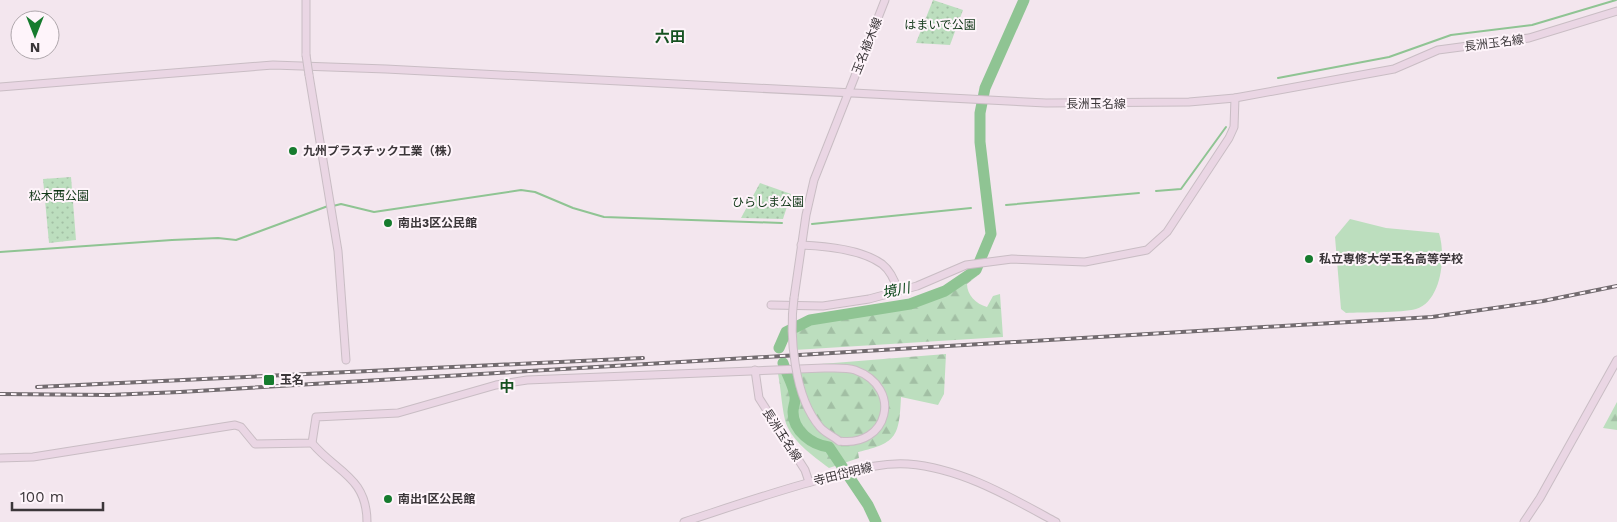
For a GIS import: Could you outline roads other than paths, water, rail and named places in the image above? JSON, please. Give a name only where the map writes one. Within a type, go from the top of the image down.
[{"type":"street","points":[[306,0],[306,55],[338,252],[346,360]]},
{"type":"street","name":"玉名植木線","points":[[848,93],[886,0]]},
{"type":"street","name":"長洲玉名線","points":[[0,87],[273,65],[386,68],[971,100],[1140,104],[1235,98],[1394,69],[1438,50],[1529,38],[1617,11]]},
{"type":"street","points":[[312,443],[316,417],[398,413],[496,385],[527,380],[788,369],[846,368],[876,382],[883,393],[885,408],[876,431],[860,441],[838,441],[820,427],[802,392],[794,350],[791,323],[801,245],[814,180],[848,93]]},
{"type":"street","points":[[771,304],[822,306],[869,299],[917,286],[966,266],[1012,260],[1085,262],[1147,250],[1167,232],[1229,138],[1234,127],[1235,98]]},
{"type":"street","points":[[801,245],[864,255],[882,264],[893,276],[898,291]]},
{"type":"street","points":[[1524,522],[1540,498],[1617,360]]},
{"type":"street","name":"長洲玉名線","points":[[755,370],[759,398],[800,462],[809,482]]},
{"type":"street","points":[[0,458],[33,457],[235,425],[241,427],[255,444],[312,443],[352,478],[365,500],[367,522]]},
{"type":"street","name":"寺田岱明線","points":[[684,522],[852,470],[875,465],[895,464],[931,468],[994,488],[1056,522]]},
{"type":"waterway","name":"境川","points":[[779,348],[786,332],[810,320],[910,304],[945,291],[976,270],[991,234],[980,142],[980,113],[985,88],[1024,0]]},
{"type":"waterway","points":[[1278,78],[1389,57],[1451,35],[1532,25],[1616,0]]},
{"type":"waterway","points":[[1156,191],[1181,189],[1226,127]]},
{"type":"waterway","points":[[333,206],[341,204],[374,212],[521,190],[535,192],[573,208],[604,217],[782,223]]},
{"type":"waterway","points":[[1006,205],[1139,193]]},
{"type":"waterway","points":[[0,252],[172,240],[218,238],[236,240],[328,206]]},
{"type":"waterway","points":[[812,224],[971,208]]},
{"type":"waterway","name":"境川","points":[[783,363],[795,396],[793,412],[796,425],[810,440],[829,447],[868,505],[876,522]]},
{"type":"railway","points":[[0,394],[109,395],[180,392],[1432,317],[1543,301],[1617,286]]},
{"type":"railway","points":[[37,387],[643,358]]},
{"type":"place","name":"九州プラスチック工業（株）","points":[[293,151]]},
{"type":"place","name":"南出3区公民館","points":[[388,223]]},
{"type":"place","name":"私立専修大学玉名高等学校","points":[[1309,259]]},
{"type":"place","name":"玉名","points":[[269,380]]},
{"type":"place","name":"南出1区公民館","points":[[388,499]]},
{"type":"district","name":"六田","points":[[670,37]]},
{"type":"district","name":"中","points":[[507,387]]},
{"type":"park label","name":"はまいで公園","points":[[940,25]]},
{"type":"park label","name":"松木西公園","points":[[59,196]]},
{"type":"park label","name":"ひらしま公園","points":[[768,202]]}]
